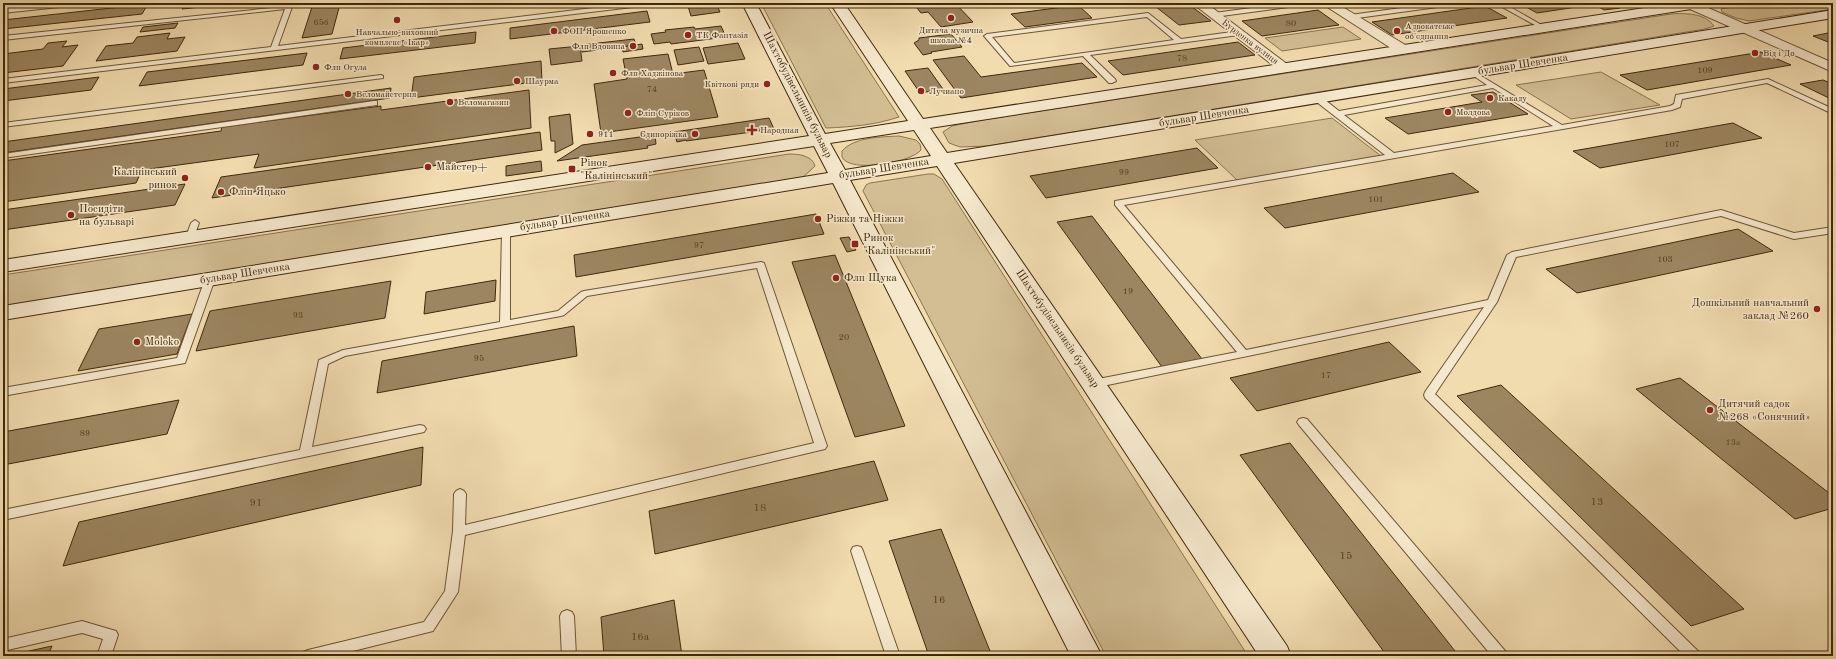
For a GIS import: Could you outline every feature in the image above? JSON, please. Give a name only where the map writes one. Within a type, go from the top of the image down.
[{"type":"main road","name":"Шахтобудівельників бульвар","points":[[749,3],[1087,656]]},
{"type":"main road","name":"Шахтобудівельників бульвар","points":[[837,3],[1276,656]]},
{"type":"main road","points":[[3,266],[193,230],[819,139],[1694,4]]},
{"type":"main road","name":"бульвар Шевченка","points":[[3,313],[1833,14]]},
{"type":"street","points":[[3,9],[59,3]]},
{"type":"street","name":"Бурденка вулиця","points":[[1198,3],[1284,68]]},
{"type":"street","points":[[1327,3],[1402,49]]},
{"type":"street","points":[[1694,4],[1744,29],[1833,68]]},
{"type":"lane","points":[[3,81],[649,3]]},
{"type":"lane","points":[[1214,16],[1303,3]]},
{"type":"lane","points":[[1397,3],[1407,9]]},
{"type":"lane","points":[[1350,17],[1452,3]]},
{"type":"lane","points":[[1498,3],[1544,28]]},
{"type":"lane","points":[[3,38],[289,7],[274,49]]},
{"type":"lane","points":[[1180,41],[1148,15],[987,36],[1012,65],[1239,33]]},
{"type":"lane","points":[[1085,54],[1112,81]]},
{"type":"lane","points":[[1473,73],[1560,127]]},
{"type":"lane","points":[[3,125],[381,77]]},
{"type":"lane","points":[[1244,354],[1118,203],[1672,108],[1677,105],[1679,96],[1768,81],[1833,112]]},
{"type":"lane","points":[[1336,114],[1494,86]]},
{"type":"lane","points":[[1317,98],[1392,156]]},
{"type":"lane","points":[[3,156],[374,103]]},
{"type":"lane","points":[[1694,656],[1430,395],[1492,302],[1512,255],[1721,214],[1794,236],[1833,230]]},
{"type":"lane","points":[[505,324],[506,231]]},
{"type":"lane","points":[[304,453],[323,362],[343,353],[561,314],[584,294],[761,265],[821,446],[459,531]]},
{"type":"lane","points":[[3,392],[181,361],[210,279]]},
{"type":"lane","points":[[1093,384],[1492,302]]},
{"type":"lane","points":[[1303,422],[1501,656]]},
{"type":"lane","points":[[3,515],[420,429]]},
{"type":"lane","points":[[308,656],[428,627],[451,592],[459,531],[460,494]]},
{"type":"lane","points":[[857,551],[893,656]]},
{"type":"lane","points":[[567,616],[569,656]]},
{"type":"lane","points":[[3,645],[82,627],[111,634],[104,656]]},
{"type":"shaded area","points":[[761,3],[825,3],[899,117],[863,125],[826,128]]},
{"type":"shaded area","points":[[1753,3],[1833,3],[1833,9],[1749,21],[1736,18],[1722,12],[1721,9]]},
{"type":"shaded area","points":[[1671,14],[1700,16],[1705,18],[1714,26],[1705,29],[987,146],[960,147],[949,143],[943,132],[952,126],[982,120]]},
{"type":"shaded area","points":[[1343,27],[1361,39],[1282,51],[1265,38]]},
{"type":"shaded area","points":[[1601,72],[1660,105],[1571,119],[1516,85]]},
{"type":"shaded area","points":[[1332,118],[1381,156],[1239,182],[1195,140]]},
{"type":"shaded area","points":[[899,136],[916,140],[920,144],[921,150],[906,159],[881,164],[856,165],[847,162],[842,157],[842,151],[847,146],[861,140]]},
{"type":"shaded area","points":[[789,154],[808,157],[815,166],[801,179],[3,308],[3,275]]},
{"type":"shaded area","points":[[934,174],[942,179],[1248,656],[1106,656],[863,191],[866,185],[870,183]]},
{"type":"building","points":[[186,3],[241,3],[182,9]]},
{"type":"building","points":[[687,3],[716,3],[720,12],[691,16]]},
{"type":"building","name":"Дитяча музична школа №4","points":[[913,3],[955,3],[973,22],[941,27],[928,12],[921,13]]},
{"type":"building","points":[[1151,3],[1187,3],[1211,21],[1179,25]]},
{"type":"building","points":[[1519,3],[1603,3],[1537,13]]},
{"type":"building","points":[[148,4],[142,14],[3,29],[3,20]]},
{"type":"building","points":[[340,4],[332,34],[302,38],[312,7]]},
{"type":"building","points":[[1078,5],[1092,18],[1025,27],[1011,14]]},
{"type":"building","points":[[1615,5],[1620,8],[1604,10],[1599,7]]},
{"type":"building","points":[[1485,6],[1507,18],[1392,35],[1372,22]]},
{"type":"building","points":[[1318,10],[1339,25],[1262,36],[1242,21]]},
{"type":"building","points":[[647,11],[650,22],[510,39],[510,28]]},
{"type":"building","points":[[178,23],[175,28],[140,32],[143,27]]},
{"type":"building","name":"ТК Фантазія","points":[[721,26],[726,37],[671,44],[670,42],[654,44],[651,34],[666,32],[665,30]]},
{"type":"building","points":[[476,32],[475,43],[340,59],[343,48]]},
{"type":"building","points":[[1833,32],[1833,44],[1813,36]]},
{"type":"building","points":[[170,33],[167,39],[185,37],[177,51],[96,61],[106,46],[133,43],[137,37]]},
{"type":"building","points":[[951,34],[962,47],[931,52],[932,53],[923,55],[914,43],[919,40],[919,38]]},
{"type":"building","points":[[634,39],[636,45],[582,52],[581,45]]},
{"type":"building","points":[[67,41],[62,47],[78,45],[63,66],[3,73],[3,54],[43,49],[48,43]]},
{"type":"building","points":[[1238,42],[1255,55],[1123,75],[1108,61]]},
{"type":"building","points":[[738,43],[745,59],[708,64],[703,48]]},
{"type":"building","points":[[642,44],[643,49],[623,52],[622,47]]},
{"type":"building","points":[[580,46],[582,61],[551,65],[549,49]]},
{"type":"building","points":[[699,47],[704,61],[678,65],[674,50]]},
{"type":"building","points":[[1761,52],[1791,65],[1647,90],[1620,75]]},
{"type":"building","points":[[307,53],[303,65],[139,86],[147,72]]},
{"type":"building","points":[[668,54],[673,74],[704,70],[718,117],[601,133],[594,84],[627,79],[623,59]]},
{"type":"building","points":[[964,56],[981,77],[1082,63],[1097,77],[961,98],[933,60]]},
{"type":"building","points":[[541,61],[542,81],[411,98],[414,77]]},
{"type":"building","points":[[928,68],[943,89],[920,93],[905,71]]},
{"type":"building","points":[[99,77],[91,90],[3,101],[3,89]]},
{"type":"building","points":[[1823,80],[1833,84],[1833,100],[1800,84]]},
{"type":"building","points":[[391,88],[390,98],[3,153],[3,142]]},
{"type":"building","points":[[529,90],[531,128],[254,168],[259,154],[142,170],[136,183],[3,202],[3,161],[221,131],[222,127],[381,106],[381,110]]},
{"type":"building","points":[[1493,92],[1528,114],[1408,134],[1385,118],[1482,102],[1471,95]]},
{"type":"building","points":[[570,114],[573,144],[555,153],[555,141],[551,141],[549,117]]},
{"type":"building","points":[[769,118],[774,129],[677,142],[674,132]]},
{"type":"building","points":[[1733,123],[1762,138],[1600,168],[1573,151]]},
{"type":"building","points":[[540,132],[542,150],[212,198],[221,177]]},
{"type":"building","points":[[647,136],[647,138],[655,136],[656,144],[647,146],[648,148],[557,161],[582,145]]},
{"type":"building","points":[[1197,148],[1218,168],[1046,198],[1030,176]]},
{"type":"building","points":[[541,161],[542,171],[506,176],[506,166]]},
{"type":"building","points":[[1453,173],[1479,192],[1285,228],[1264,208]]},
{"type":"building","points":[[185,184],[175,205],[3,230],[3,210]]},
{"type":"building","points":[[816,214],[824,234],[576,277],[574,255]]},
{"type":"building","points":[[1092,216],[1202,359],[1162,367],[1057,222]]},
{"type":"building","points":[[1738,229],[1773,251],[1577,293],[1546,269]]},
{"type":"building","points":[[849,237],[856,250],[847,252],[840,238]]},
{"type":"building","points":[[835,255],[905,426],[855,437],[792,262]]},
{"type":"building","points":[[496,280],[495,301],[424,314],[426,292]]},
{"type":"building","points":[[391,281],[385,318],[196,351],[210,311]]},
{"type":"building","name":"Moloko","points":[[192,314],[177,354],[78,371],[99,329]]},
{"type":"building","points":[[574,326],[577,356],[377,393],[382,361]]},
{"type":"building","points":[[1389,342],[1421,372],[1257,411],[1230,378]]},
{"type":"building","points":[[1680,378],[1833,496],[1833,508],[1795,519],[1636,389]]},
{"type":"building","points":[[1501,385],[1744,609],[1691,626],[1457,396]]},
{"type":"building","points":[[179,400],[167,434],[3,465],[3,432]]},
{"type":"building","points":[[1290,443],[1459,656],[1387,656],[1240,455]]},
{"type":"building","points":[[423,447],[421,485],[63,566],[79,522]]},
{"type":"building","points":[[874,461],[888,500],[655,554],[649,511]]},
{"type":"building","points":[[941,529],[992,656],[929,656],[889,541]]},
{"type":"building","points":[[674,600],[682,656],[604,656],[601,617]]},
{"type":"building","points":[[52,646],[48,656],[6,656]]},
{"type":"building","points":[[487,652],[487,656],[469,656]]},
{"type":"place","name":"Дитяча музична школа №4","points":[[951,18]]},
{"type":"place","name":"Навчально-виховний комплекс «Ікар»","points":[[397,20]]},
{"type":"place","name":"ФОП Ярошенко","points":[[554,31]]},
{"type":"place","name":"Адвокатське об'єднання","points":[[1397,31]]},
{"type":"place","name":"ТК Фантазія","points":[[688,35]]},
{"type":"place","name":"Флп Вдовина","points":[[633,46]]},
{"type":"place","name":"Від і До","points":[[1755,53]]},
{"type":"place","name":"Флп Огула","points":[[316,67]]},
{"type":"place","name":"Флп Хаджінова","points":[[613,73]]},
{"type":"place","name":"Шаурма","points":[[517,81]]},
{"type":"place","name":"Квіткові ряди","points":[[767,84]]},
{"type":"place","name":"Лучиано","points":[[921,91]]},
{"type":"place","name":"Веломайстерня","points":[[348,94]]},
{"type":"place","name":"Какаду","points":[[1490,98]]},
{"type":"place","name":"Веломагазин","points":[[450,102]]},
{"type":"place","name":"Молдова","points":[[1448,112]]},
{"type":"place","name":"Фліп Суріков","points":[[628,113]]},
{"type":"place","name":"Народная","points":[[752,130]]},
{"type":"place","name":"911","points":[[590,134]]},
{"type":"place","name":"Єдиноріжка","points":[[695,134]]},
{"type":"place","name":"Майстер+","points":[[428,167]]},
{"type":"place","name":"Рінок \"Калінінський\"","points":[[572,169]]},
{"type":"place","name":"Калінінський ринок","points":[[185,178]]},
{"type":"place","name":"Фліп Яцько","points":[[221,192]]},
{"type":"place","name":"Посидіти на бульварі","points":[[71,215]]},
{"type":"place","name":"Ріжки та Ніжки","points":[[818,219]]},
{"type":"place","name":"Ринок \"Калінінський\"","points":[[855,244]]},
{"type":"place","name":"Флп Щука","points":[[836,278]]},
{"type":"place","name":"Дошкільний навчальний заклад №260","points":[[1817,309]]},
{"type":"place","name":"Moloko","points":[[137,342]]},
{"type":"place","name":"Дитячий садок №268 «Сонячний»","points":[[1710,410]]}]
